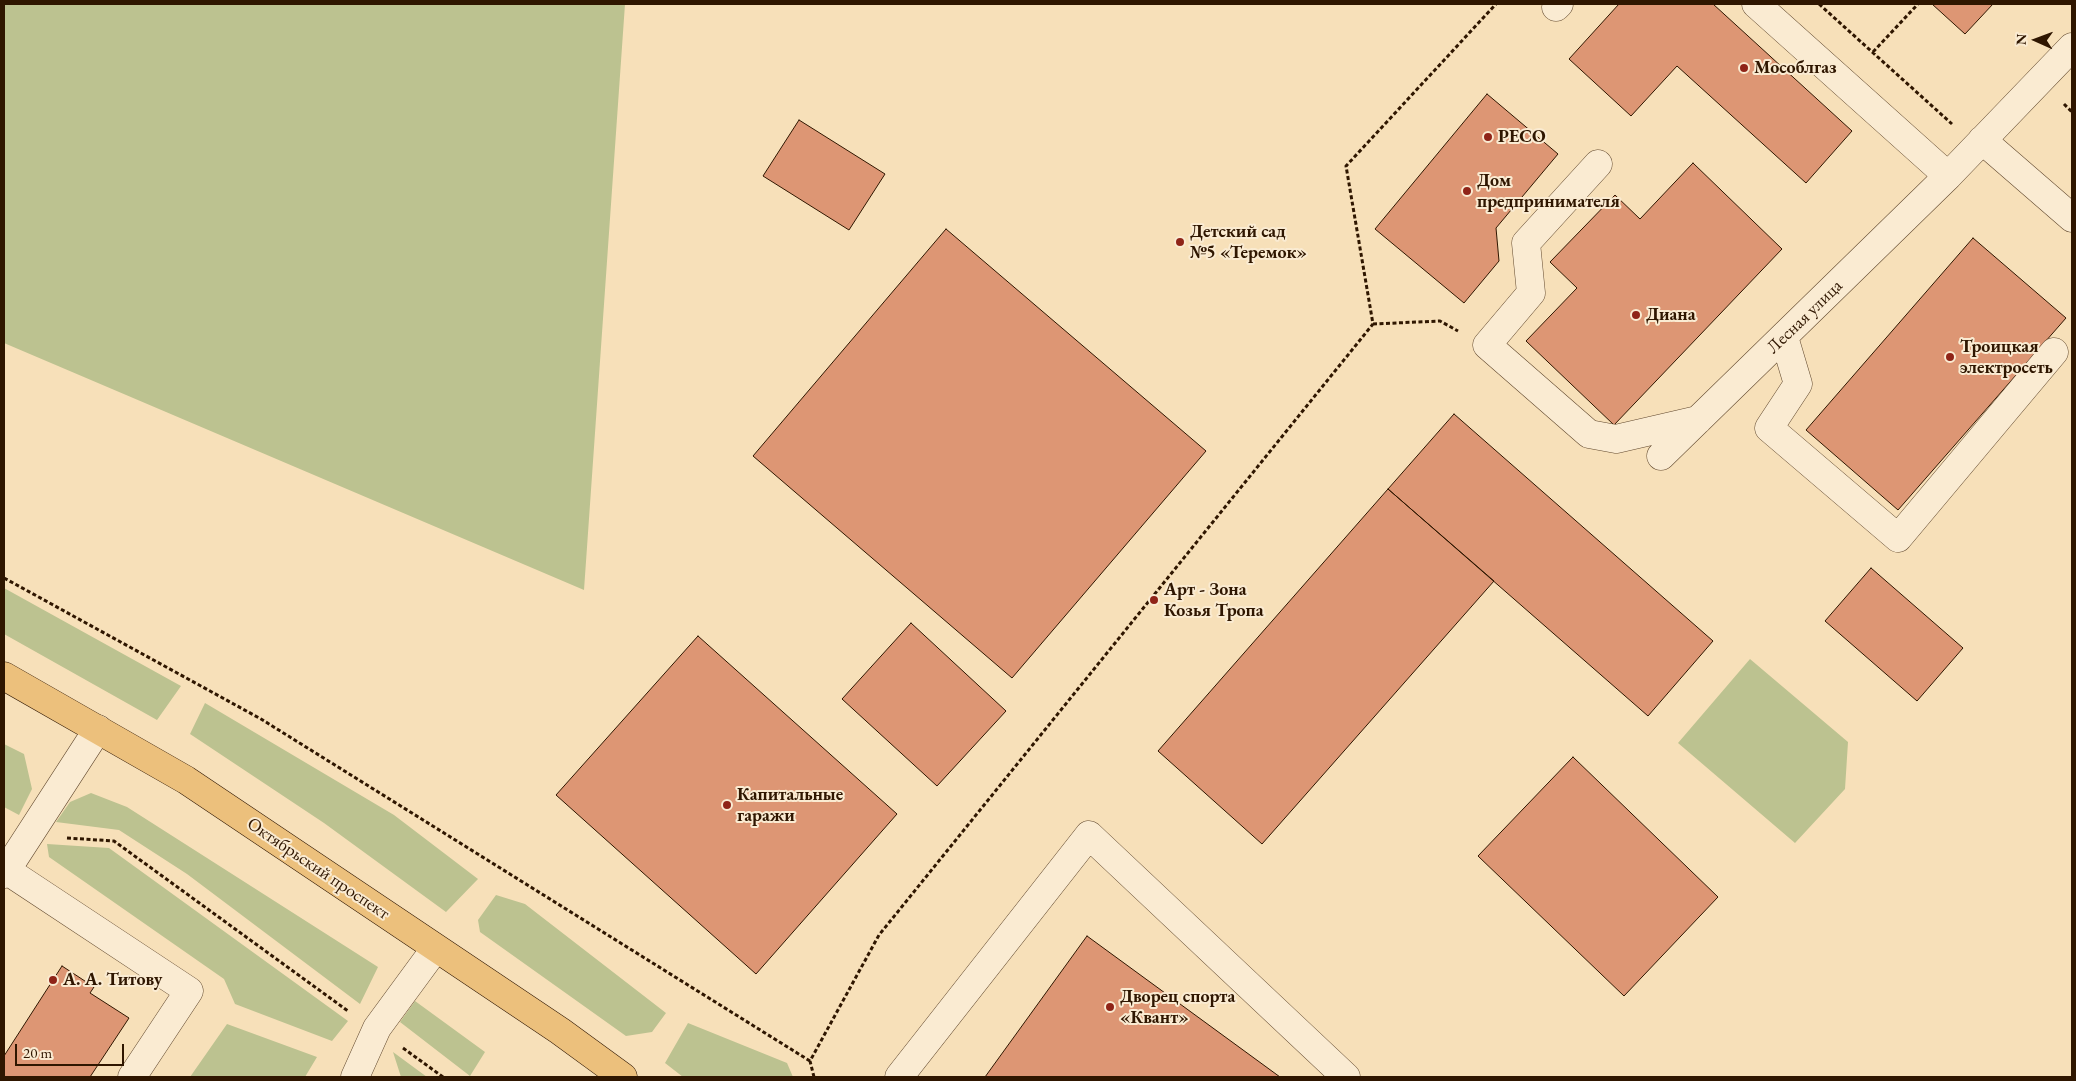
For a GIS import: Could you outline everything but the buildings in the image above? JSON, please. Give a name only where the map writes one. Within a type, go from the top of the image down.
[{"type":"main road","name":"Октябрьский проспект","points":[[4,676],[186,780],[560,1031],[622,1077]]},
{"type":"street","points":[[1756,4],[1948,176]]},
{"type":"street","name":"Лесная улица","points":[[1661,456],[1948,176],[2072,47]]},
{"type":"street","points":[[1979,144],[2072,218]]},
{"type":"street","points":[[1598,164],[1526,243],[1530,293],[1487,346],[1589,434],[1616,439],[1698,420]]},
{"type":"street","points":[[1784,337],[1798,384],[1769,428],[1898,538],[2054,352]]},
{"type":"street","points":[[98,729],[12,857],[189,991],[132,1077]]},
{"type":"street","points":[[899,1077],[1089,834],[1346,1077]]},
{"type":"street","points":[[355,1077],[377,1028],[436,949]]},
{"type":"path","points":[[814,1077],[810,1061],[879,934],[1373,324],[1346,166],[1496,4]]},
{"type":"path","points":[[1819,4],[1979,144]]},
{"type":"path","points":[[1873,52],[1918,4]]},
{"type":"path","points":[[2059,99],[2072,112]]},
{"type":"path","points":[[1373,324],[1440,322],[1487,346]]},
{"type":"path","points":[[4,578],[260,719],[810,1061]]},
{"type":"path","points":[[12,857],[114,841],[443,1077]]},
{"type":"green space","points":[[4,4],[625,4],[584,590],[4,343]]},
{"type":"green space","points":[[4,588],[181,686],[157,720],[4,634]]},
{"type":"green space","points":[[1750,659],[1848,742],[1845,789],[1795,843],[1678,743]]},
{"type":"green space","points":[[205,703],[394,815],[478,879],[446,912],[324,823],[190,734]]},
{"type":"green space","points":[[4,744],[24,754],[32,789],[19,815],[4,807]]},
{"type":"green space","points":[[91,793],[127,807],[378,967],[360,1004],[187,874],[119,830],[56,822],[70,802]]},
{"type":"green space","points":[[47,844],[109,848],[348,1021],[332,1041],[235,1004],[224,979],[49,857]]},
{"type":"green space","points":[[496,895],[525,904],[666,1013],[652,1032],[626,1036],[480,932],[478,920]]},
{"type":"green space","points":[[415,1001],[485,1052],[470,1076],[400,1022]]},
{"type":"green space","points":[[688,1023],[787,1063],[793,1077],[683,1077],[665,1063]]},
{"type":"green space","points":[[227,1024],[317,1057],[305,1077],[190,1077]]},
{"type":"green space","points":[[393,1052],[427,1077],[401,1077]]},
{"type":"place","name":"Мособлгаз","points":[[1744,68]]},
{"type":"place","name":"РЕСО","points":[[1488,137]]},
{"type":"place","name":"Дом предпринимателя","points":[[1467,191]]},
{"type":"place","name":"Детский сад №5 «Теремок»","points":[[1180,242]]},
{"type":"place","name":"Диана","points":[[1636,315]]},
{"type":"place","name":"Троицкая электросеть","points":[[1950,357]]},
{"type":"place","name":"Арт - Зона Козья Тропа","points":[[1154,600]]},
{"type":"place","name":"Капитальные гаражи","points":[[727,805]]},
{"type":"place","name":"А. А. Титову","points":[[53,980]]},
{"type":"place","name":"Дворец спорта «Квант»","points":[[1110,1007]]}]
